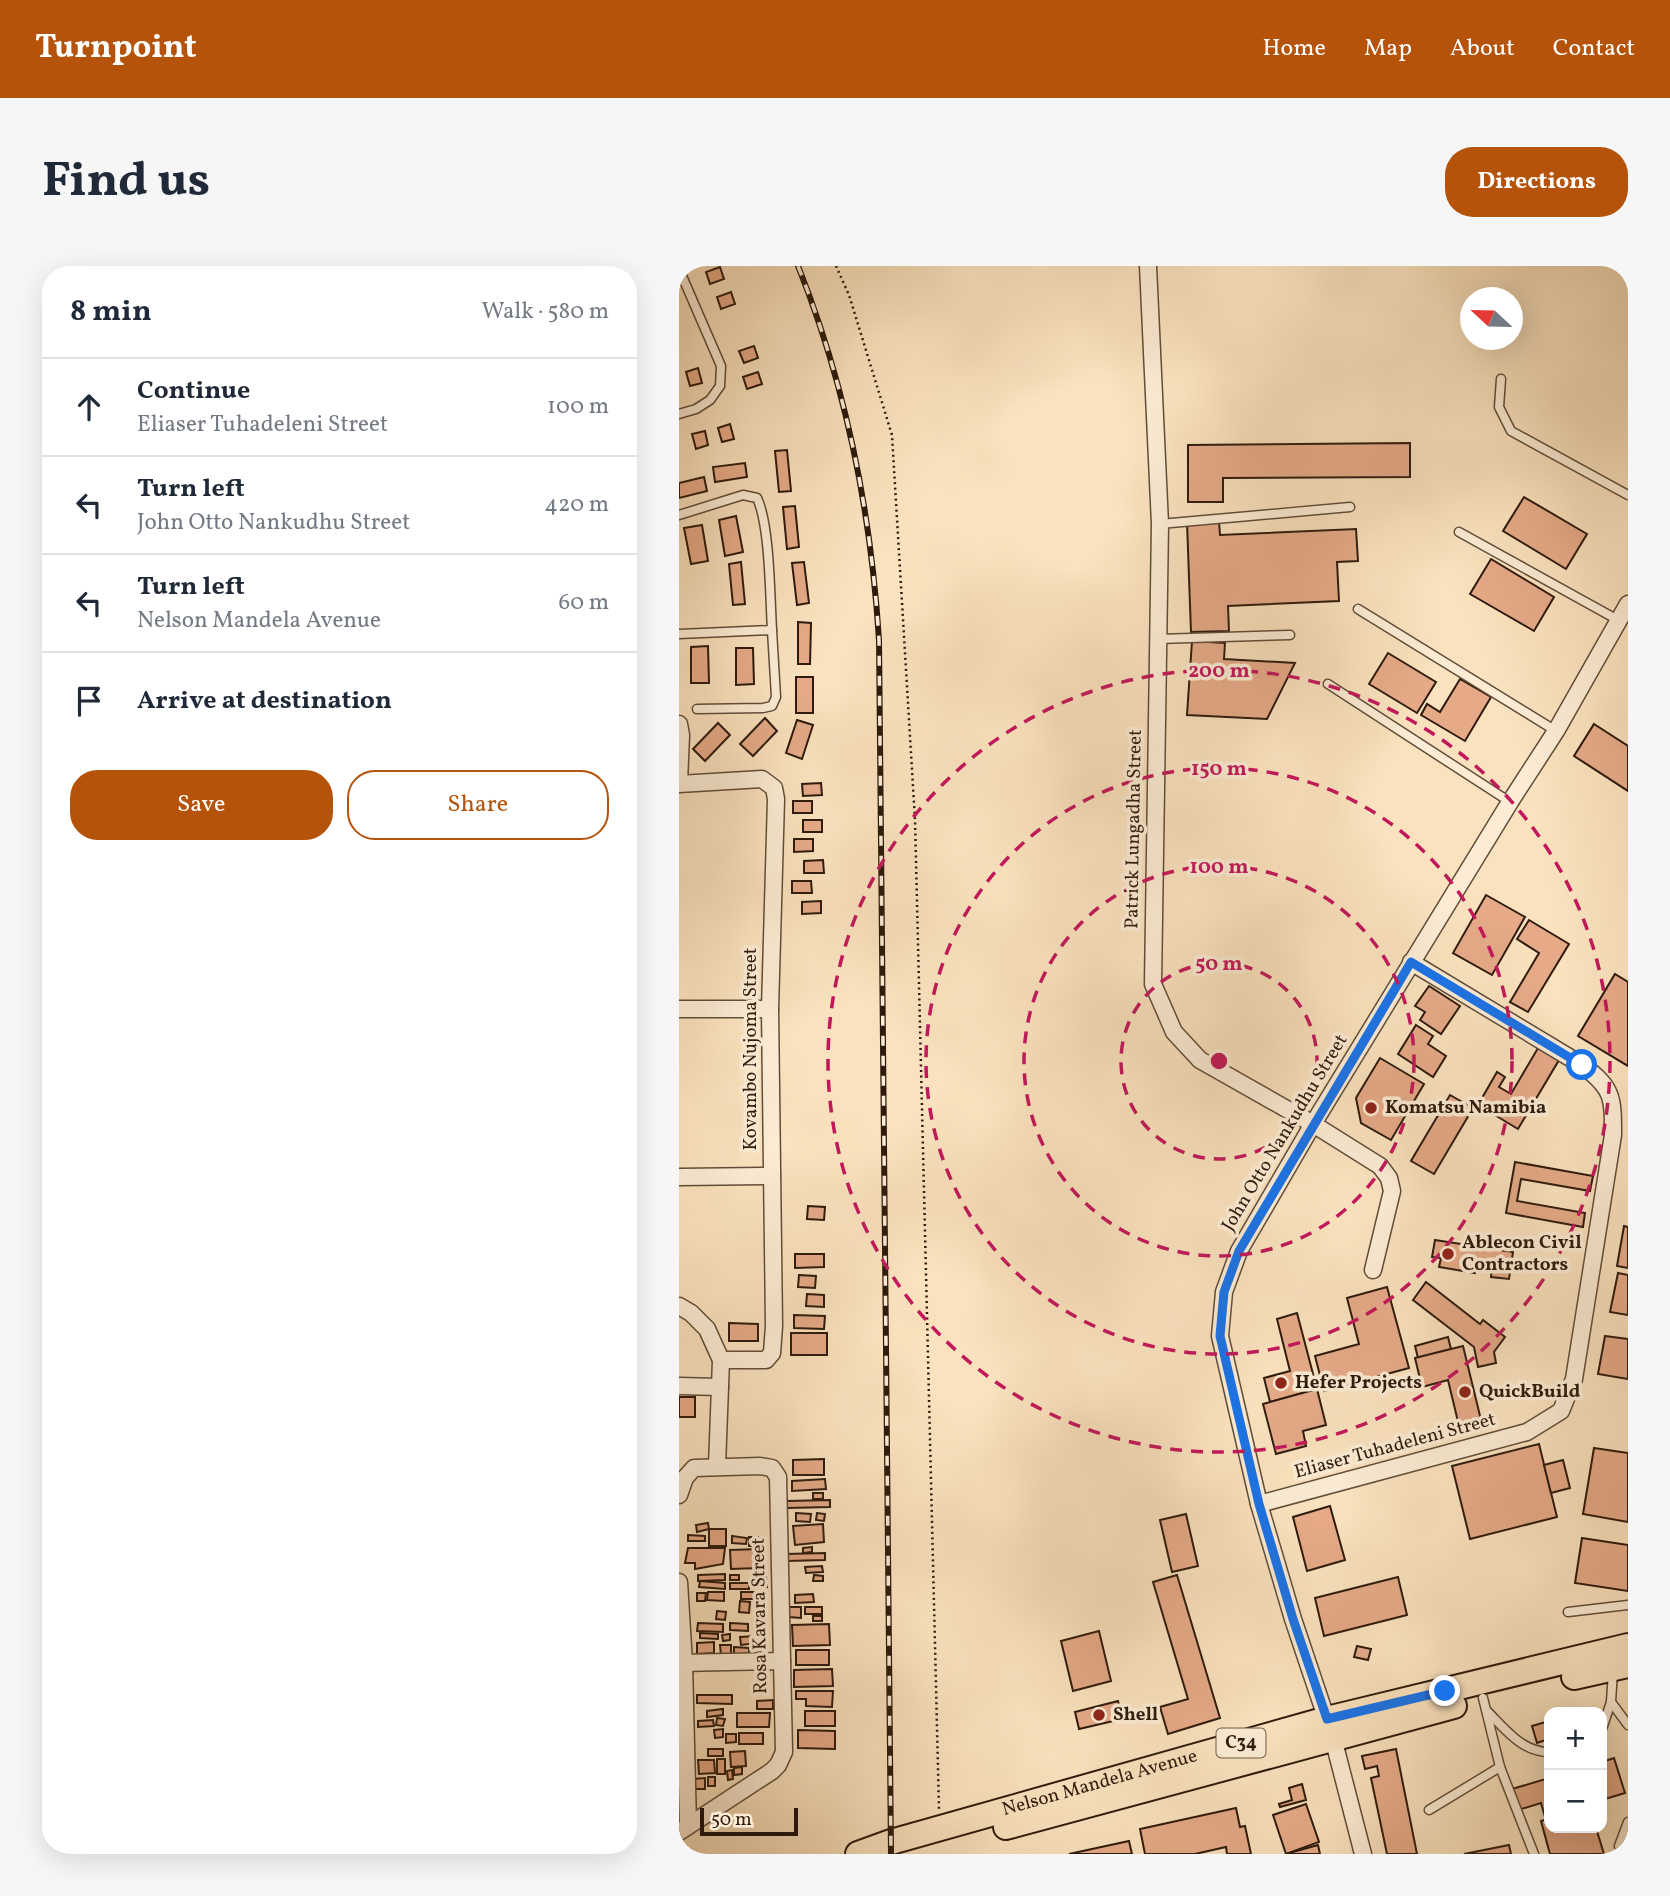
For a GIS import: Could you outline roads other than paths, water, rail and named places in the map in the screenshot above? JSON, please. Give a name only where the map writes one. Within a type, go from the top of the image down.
[{"type":"main road","name":"Nelson Mandela Avenue","points":[[858,1854],[940,1828],[1330,1728],[1628,1646]]},
{"type":"main road","name":"Nelson Mandela Avenue","points":[[909,1854],[1330,1728],[1485,1704],[1621,1666]]},
{"type":"street","name":"Patrick Lungadha Street","points":[[1148,266],[1160,524],[1153,984],[1174,1032],[1200,1060],[1313,1124],[1380,1166],[1389,1178],[1392,1191],[1373,1269]]},
{"type":"street","name":"John Otto Nankudhu Street","points":[[1363,1854],[1330,1728],[1293,1619],[1259,1504],[1220,1336],[1224,1292],[1239,1251],[1313,1124],[1556,731],[1628,604]]},
{"type":"street","points":[[679,724],[679,783]]},
{"type":"street","name":"Kovambo Nujoma Street","points":[[679,783],[762,779],[774,788],[776,799],[769,1009],[774,1326],[772,1353],[766,1360],[720,1360]]},
{"type":"street","name":"Eliaser Tuhadeleni Street","points":[[1259,1504],[1527,1432],[1561,1411],[1574,1379],[1613,1135],[1613,1105],[1602,1080],[1582,1065],[1411,962]]},
{"type":"street","points":[[679,1009],[769,1009]]},
{"type":"street","points":[[679,1177],[772,1176]]},
{"type":"street","points":[[679,1306],[691,1312],[708,1329],[720,1360],[717,1466]]},
{"type":"street","points":[[679,1386],[720,1387]]},
{"type":"street","name":"Rosa Kavara Street","points":[[679,1495],[685,1478],[694,1468],[772,1468],[778,1477],[784,1752],[778,1765],[683,1829]]},
{"type":"street","name":"Rosa Kavara Street","points":[[679,1582],[683,1829]]},
{"type":"street","points":[[682,1663],[782,1661]]},
{"type":"lane","points":[[679,269],[722,366],[720,386],[710,400],[696,409],[679,414]]},
{"type":"lane","points":[[1501,379],[1499,407],[1511,431],[1628,495]]},
{"type":"lane","points":[[679,515],[743,495],[757,498],[761,506],[766,552],[776,697],[772,706],[697,709]]},
{"type":"lane","points":[[1160,524],[1350,507]]},
{"type":"lane","points":[[1459,532],[1618,620]]},
{"type":"lane","points":[[1358,609],[1556,731]]},
{"type":"lane","points":[[679,634],[772,630]]},
{"type":"lane","points":[[1158,639],[1290,635]]},
{"type":"lane","points":[[1328,684],[1510,802]]},
{"type":"lane","points":[[1568,1612],[1628,1605]]},
{"type":"lane","points":[[1607,1714],[1621,1666]]},
{"type":"lane","points":[[1611,1702],[1628,1725]]},
{"type":"lane","points":[[1485,1704],[1522,1744],[1537,1752],[1544,1752]]},
{"type":"lane","points":[[1485,1704],[1500,1767],[1534,1854]]},
{"type":"lane","points":[[1429,1810],[1500,1767]]},
{"type":"lane","points":[[1619,1846],[1628,1822]]},
{"type":"railway","points":[[798,266],[815,311],[843,403],[863,497],[879,640],[891,1854]]},
{"type":"place","name":"Komatsu Namibia","points":[[1371,1108]]},
{"type":"place","name":"Ablecon Civil Contractors","points":[[1448,1254]]},
{"type":"place","name":"Hefer Projects","points":[[1281,1383]]},
{"type":"place","name":"QuickBuild","points":[[1465,1392]]},
{"type":"place","name":"Shell","points":[[1099,1715]]}]
